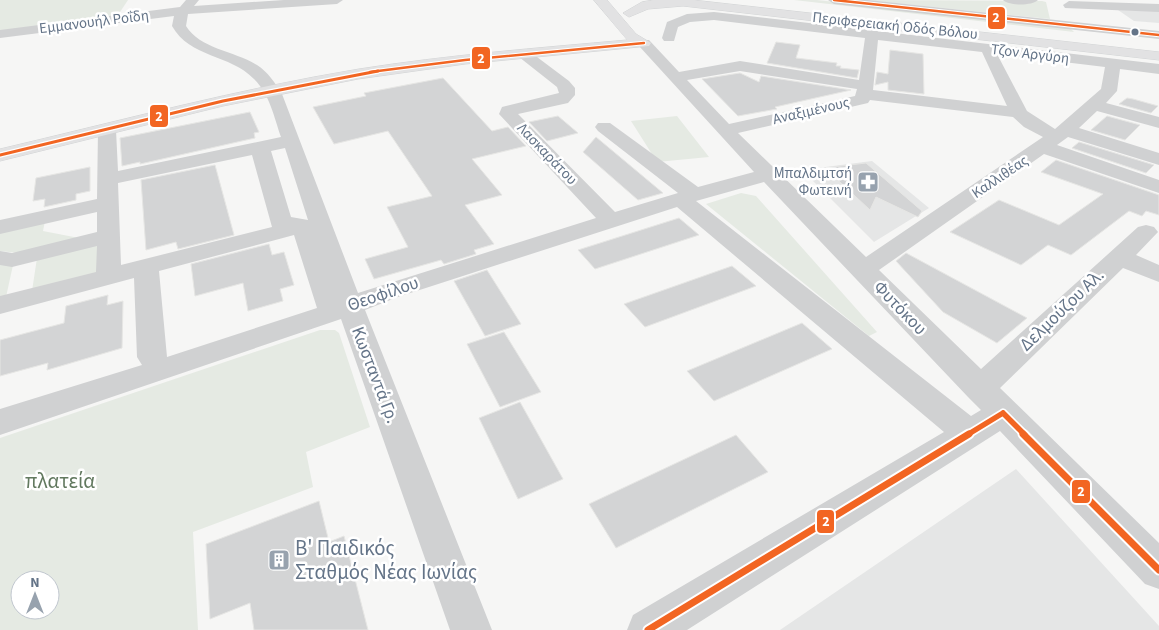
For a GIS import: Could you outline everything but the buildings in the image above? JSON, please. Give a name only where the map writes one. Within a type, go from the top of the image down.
[{"type":"main road","name":"Φυτόκου","points":[[595,1],[631,37],[638,26],[616,0]]},
{"type":"main road","name":"Περιφερειακή Οδός Βόλου","points":[[660,0],[1159,56]]},
{"type":"main road","name":"Περιφερειακή Οδός Βόλου","points":[[732,0],[1159,46]]},
{"type":"main road","points":[[0,156],[273,90],[386,70],[524,54],[638,26],[649,4],[694,4]]},
{"type":"street","points":[[193,0],[181,11],[178,23],[187,38],[210,51],[246,65],[257,72],[273,90]]},
{"type":"street","name":"Εμμανουήλ Ροΐδη","points":[[0,34],[181,11],[337,0]]},
{"type":"street","points":[[834,0],[1159,35]]},
{"type":"street","points":[[1008,0],[1032,0]]},
{"type":"street","points":[[1080,28],[1069,2],[1159,8]]},
{"type":"street","name":"Τζον Αργύρη","points":[[670,38],[672,25],[687,18],[705,16],[1159,69]]},
{"type":"street","name":"Φυτόκου","points":[[638,26],[677,77],[724,130],[1159,570]]},
{"type":"street","points":[[1080,28],[1159,39]]},
{"type":"street","name":"Αναξιμένους","points":[[724,130],[858,100],[863,97],[872,34]]},
{"type":"street","points":[[987,48],[1019,113],[1027,121],[1056,138],[1159,186]]},
{"type":"street","name":"Λασκαράτου","points":[[524,54],[564,84],[567,88],[567,95],[562,99],[508,111],[508,114],[611,221]]},
{"type":"street","points":[[1092,61],[1087,56],[1159,64]]},
{"type":"street","name":"Καλλιθέας","points":[[862,270],[1056,138],[1109,91],[1113,64]]},
{"type":"street","points":[[677,77],[724,66],[740,66],[865,90],[1019,113]]},
{"type":"street","name":"Κωσταντά Γρ.","points":[[273,90],[291,141],[338,304],[471,630]]},
{"type":"street","points":[[1094,106],[1159,123]]},
{"type":"street","points":[[604,127],[969,434]]},
{"type":"street","points":[[107,130],[109,277]]},
{"type":"street","points":[[1056,138],[1159,160]]},
{"type":"street","points":[[107,179],[291,141]]},
{"type":"street","points":[[260,147],[281,223],[302,226]]},
{"type":"street","name":"Θεοφίλου","points":[[0,422],[292,327],[338,304],[687,197],[769,174]]},
{"type":"street","points":[[0,227],[108,203]]},
{"type":"street","points":[[302,226],[338,304]]},
{"type":"street","points":[[9,303],[302,226]]},
{"type":"street","name":"Δελμούζου Αλ.","points":[[648,630],[969,434],[991,401],[1118,257],[1146,232]]},
{"type":"street","points":[[0,258],[12,260],[108,236]]},
{"type":"street","points":[[9,303],[26,256]]},
{"type":"street","points":[[1118,257],[1159,274]]},
{"type":"street","points":[[146,267],[152,357]]},
{"type":"shaded area","points":[[1118,10],[1159,11],[1159,23],[1134,21]]},
{"type":"shaded area","points":[[872,161],[929,208],[874,242],[802,170]]},
{"type":"shaded area","points":[[1016,469],[1159,626],[1159,630],[780,630]]},
{"type":"green space","points":[[0,0],[128,0],[116,18],[0,33]]},
{"type":"green space","points":[[794,0],[817,0],[1070,28],[1074,32]]},
{"type":"green space","points":[[866,0],[1042,1],[1046,2],[1050,19]]},
{"type":"green space","points":[[677,116],[709,157],[657,162],[631,121]]},
{"type":"green space","points":[[741,193],[756,196],[877,332],[869,336],[706,204]]},
{"type":"green space","points":[[45,221],[43,231],[79,238],[19,253],[0,251],[0,231]]},
{"type":"green space","points":[[101,242],[100,273],[32,291],[37,258]]},
{"type":"green space","points":[[0,264],[13,265],[6,297],[0,299]]},
{"type":"green space","name":"πλατεία","points":[[320,330],[335,330],[339,333],[370,427],[306,452],[313,487],[193,532],[198,630],[0,630],[0,438]]},
{"type":"transit line","name":"2","points":[[834,0],[1159,35]]},
{"type":"transit line","name":"2","points":[[0,155],[223,101],[358,74],[465,60],[644,43]]},
{"type":"transit line","name":"2","points":[[1003,413],[1159,570]]},
{"type":"transit line","name":"2","points":[[648,630],[1003,413]]},
{"type":"place","name":"Μπαλδιμτσή Φωτεινή","points":[[868,182]]},
{"type":"place","name":"Β' Παιδικός Σταθμός Νέας Ιωνίας","points":[[279,560]]}]
